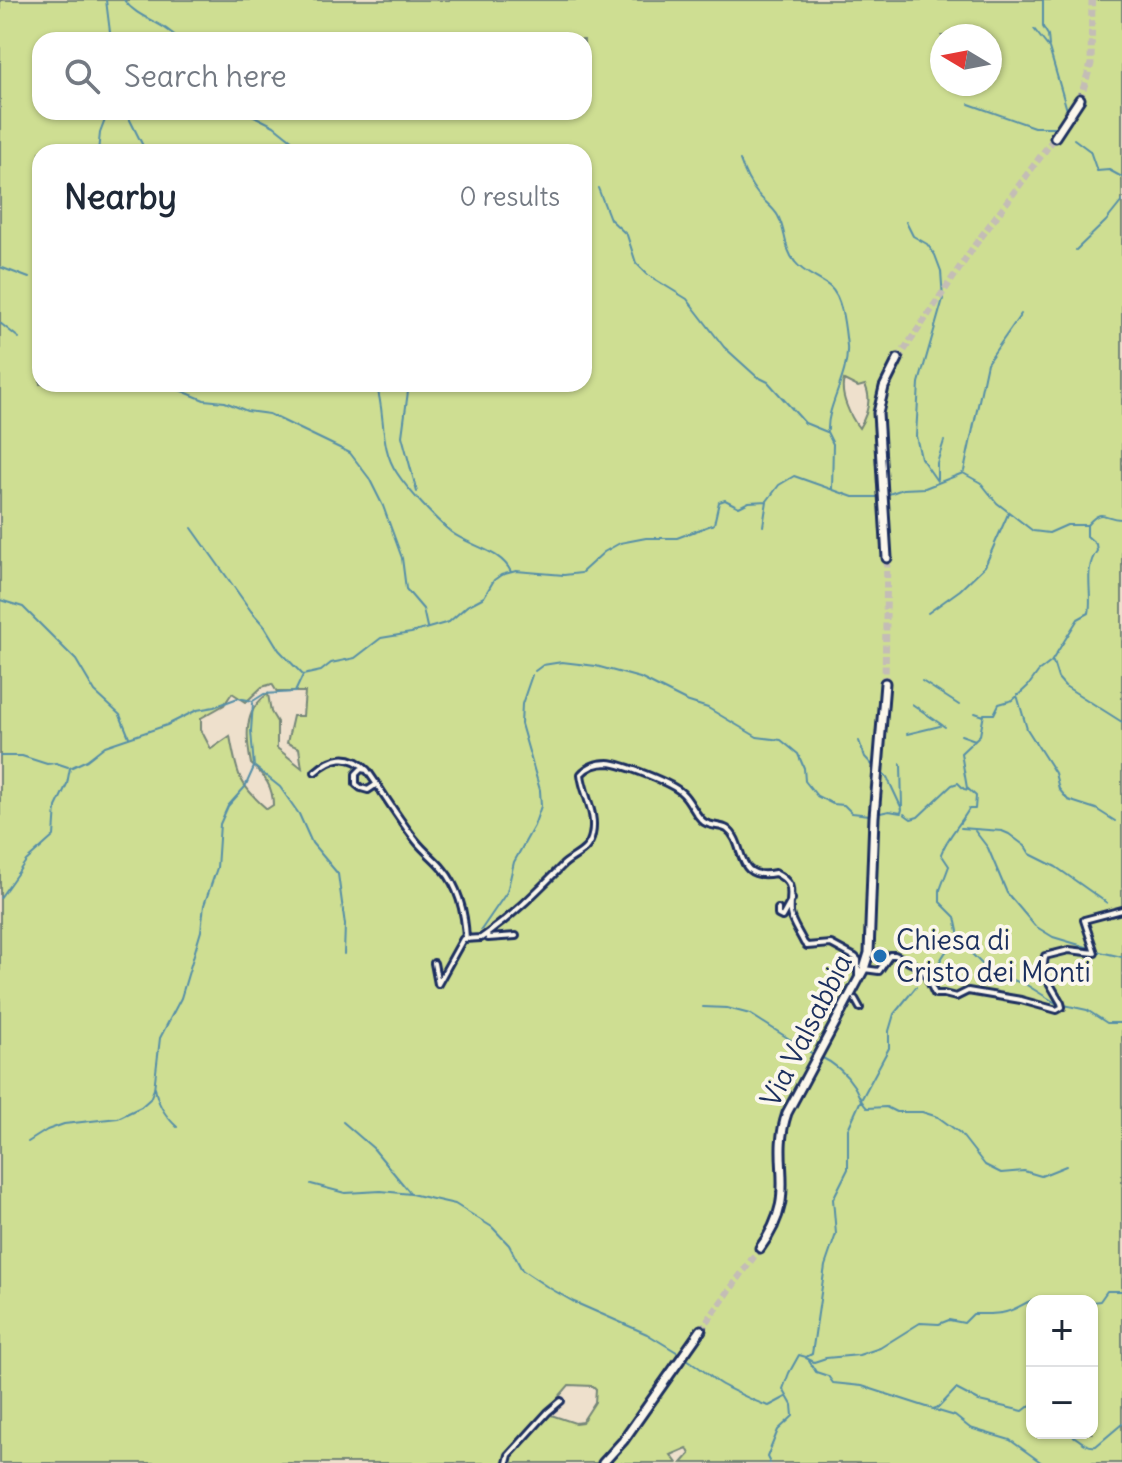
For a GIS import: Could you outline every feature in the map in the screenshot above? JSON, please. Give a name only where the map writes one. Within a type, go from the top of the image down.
[{"type":"main road","points":[[1058,134],[1080,99]]},
{"type":"main road","points":[[886,557],[879,405],[898,359]]},
{"type":"main road","name":"Via Valsabbia","points":[[760,1248],[781,1206],[784,1119],[864,969],[872,928],[874,817],[885,683]]},
{"type":"main road","points":[[603,1463],[618,1448],[700,1332]]},
{"type":"street","points":[[315,772],[335,758],[345,757],[367,770],[419,846],[444,870],[454,886],[462,906],[466,939]]},
{"type":"street","points":[[434,963],[438,984],[463,939],[481,938],[488,933],[527,903],[566,862],[582,853],[590,844],[593,815],[581,774],[587,767],[615,764],[681,791],[704,822],[730,832],[736,839],[741,858],[752,871],[775,873],[785,880],[792,899],[790,912],[804,943],[807,946],[831,944],[855,957],[858,960],[858,981]]},
{"type":"street","points":[[367,770],[361,769],[356,774],[356,784],[368,790],[377,784]]},
{"type":"street","points":[[778,909],[778,915],[782,917],[792,899]]},
{"type":"street","points":[[864,969],[877,972],[890,955],[899,955],[923,969],[935,994],[956,997],[968,991],[1057,1010],[1062,1007],[1043,972],[1045,956],[1069,950],[1094,953],[1095,948],[1084,920],[1122,910]]},
{"type":"street","points":[[488,933],[488,938],[494,940],[516,936]]},
{"type":"street","points":[[855,999],[860,1008]]},
{"type":"street","points":[[507,1463],[509,1455],[561,1401]]},
{"type":"green space","points":[[0,0],[1122,0],[1122,1463],[682,1463],[690,1454],[687,1448],[671,1455],[677,1463],[0,1463]],"holes":[[[844,380],[858,387],[865,385],[868,407],[859,428],[844,399]],[[272,684],[277,692],[305,692],[303,716],[293,716],[287,743],[299,748],[302,768],[277,748],[277,722],[271,712],[268,694],[254,708],[248,725],[251,764],[270,787],[273,799],[273,805],[267,809],[240,777],[230,736],[211,749],[201,730],[201,718],[224,705],[232,693],[246,702],[262,687]],[[569,1385],[593,1386],[596,1389],[595,1402],[582,1422],[575,1423],[551,1415],[550,1407]]]},
{"type":"waterway","points":[[106,0],[110,32]]},
{"type":"waterway","points":[[124,0],[136,12],[170,32]]},
{"type":"waterway","points":[[1043,0],[1043,27],[1049,46]]},
{"type":"waterway","points":[[1034,29],[1049,48],[1067,110]]},
{"type":"waterway","points":[[969,104],[1034,127],[1055,127]]},
{"type":"waterway","points":[[99,144],[105,120]]},
{"type":"waterway","points":[[130,120],[142,144]]},
{"type":"waterway","points":[[262,120],[299,144]]},
{"type":"waterway","points":[[1074,139],[1090,151],[1097,171],[1109,170],[1122,177]]},
{"type":"waterway","points":[[740,160],[754,189],[778,216],[791,257],[803,270],[830,287],[841,306],[847,357],[828,430]]},
{"type":"waterway","points":[[598,188],[610,219],[627,235],[636,263],[648,275],[687,299],[724,347],[756,376],[768,382],[805,423],[827,432],[833,444],[832,489]]},
{"type":"waterway","points":[[1076,250],[1122,201]]},
{"type":"waterway","points":[[906,222],[913,236],[927,244],[935,255],[941,271],[943,299],[919,383],[916,436],[921,458],[937,481]]},
{"type":"waterway","points":[[0,267],[29,278]]},
{"type":"waterway","points":[[964,471],[987,363],[1021,314]]},
{"type":"waterway","points":[[0,323],[19,338]]},
{"type":"waterway","points":[[184,392],[204,400],[225,402],[247,411],[269,414],[350,453],[369,478],[383,506],[402,558],[406,589],[423,609],[427,627]]},
{"type":"waterway","points":[[378,392],[391,463],[402,480],[451,532],[500,558],[511,572]]},
{"type":"waterway","points":[[408,392],[402,436],[417,492]]},
{"type":"waterway","points":[[937,479],[937,463],[944,441]]},
{"type":"waterway","points":[[886,495],[903,489],[925,488],[963,473],[981,483],[997,503],[1033,531],[1049,533],[1067,525],[1087,525]]},
{"type":"waterway","points":[[0,898],[26,861],[54,836],[56,807],[67,784],[70,768],[105,746],[167,725],[197,710],[238,698],[253,701],[264,694],[295,692],[303,675],[321,671],[331,663],[355,658],[381,638],[449,622],[467,606],[484,597],[494,580],[501,575],[516,571],[564,575],[581,573],[604,552],[620,543],[646,538],[677,538],[714,524],[719,502],[725,500],[739,507],[749,502],[767,501],[779,485],[794,476],[853,497],[880,497]]},
{"type":"waterway","points":[[763,526],[767,501]]},
{"type":"waterway","points":[[928,613],[960,590],[985,566],[1008,514]]},
{"type":"waterway","points":[[932,975],[959,936],[955,917],[940,902],[940,890],[949,866],[941,854],[969,809],[975,809],[976,796],[967,788],[961,753],[980,735],[984,714],[994,714],[999,704],[1013,700],[1028,686],[1038,672],[1051,662],[1078,619],[1089,613],[1090,565],[1097,551],[1096,544],[1087,536],[1087,525],[1101,515],[1122,519]]},
{"type":"waterway","points":[[192,528],[279,650],[303,675]]},
{"type":"waterway","points":[[0,600],[23,607],[76,660],[95,692],[120,715],[129,737]]},
{"type":"waterway","points":[[535,671],[543,665],[562,662],[596,666],[640,678],[686,701],[708,708],[757,737],[781,740],[798,754],[805,781],[817,796],[833,804],[844,805],[852,813],[870,815]]},
{"type":"waterway","points":[[1053,662],[1058,678],[1065,686],[1122,722]]},
{"type":"waterway","points":[[481,930],[507,892],[514,862],[541,806],[540,790],[521,724],[522,704],[532,675]]},
{"type":"waterway","points":[[922,681],[959,705]]},
{"type":"waterway","points":[[1017,695],[1027,729],[1055,773],[1059,789],[1068,800],[1096,809],[1115,821]]},
{"type":"waterway","points":[[28,1142],[64,1124],[118,1118],[150,1099],[160,1038],[181,998],[201,931],[204,905],[217,868],[220,824],[228,806],[245,787],[254,767],[251,731],[253,703]]},
{"type":"waterway","points":[[912,704],[945,727]]},
{"type":"waterway","points":[[975,713],[984,716]]},
{"type":"waterway","points":[[907,734],[940,726]]},
{"type":"waterway","points":[[961,735],[975,740]]},
{"type":"waterway","points":[[859,741],[865,757],[875,768]]},
{"type":"waterway","points":[[0,756],[22,756],[68,767]]},
{"type":"waterway","points":[[901,764],[902,807]]},
{"type":"waterway","points":[[255,767],[280,787],[299,814],[312,843],[338,874],[345,925],[344,954]]},
{"type":"waterway","points":[[876,814],[889,811],[901,813],[902,809],[887,777],[880,772]]},
{"type":"waterway","points":[[904,814],[911,819],[918,817],[952,785],[958,783],[969,790]]},
{"type":"waterway","points":[[961,828],[1009,834],[1030,854],[1056,867],[1107,903]]},
{"type":"waterway","points":[[975,831],[988,848],[1007,893],[1035,926],[1053,937],[1093,949]]},
{"type":"waterway","points":[[959,936],[963,945],[985,967],[997,975],[1025,984],[1059,1005]]},
{"type":"waterway","points":[[1096,951],[1122,957]]},
{"type":"waterway","points":[[770,1463],[767,1457],[778,1430],[793,1416],[792,1405],[783,1389],[789,1373],[799,1355],[806,1357],[812,1354],[825,1266],[836,1234],[833,1199],[848,1169],[848,1129],[889,1048],[889,1031],[894,1014],[916,987]]},
{"type":"waterway","points":[[1064,1005],[1087,1010],[1107,1023],[1122,1023]]},
{"type":"waterway","points":[[703,1007],[727,1008],[750,1014],[813,1054]]},
{"type":"waterway","points":[[819,1056],[847,1076],[867,1108],[886,1107],[896,1112],[922,1112],[938,1117],[960,1133],[985,1165],[1001,1173],[1024,1171],[1041,1176],[1066,1166]]},
{"type":"waterway","points":[[155,1087],[162,1109],[177,1127]]},
{"type":"waterway","points":[[343,1122],[373,1148],[411,1194]]},
{"type":"waterway","points":[[311,1184],[345,1193],[381,1191],[455,1204],[492,1227],[509,1245],[522,1270],[574,1302],[647,1334],[680,1354]]},
{"type":"waterway","points":[[1098,1301],[1107,1291],[1122,1291]]},
{"type":"waterway","points":[[806,1358],[814,1362],[859,1355],[880,1348],[920,1323],[939,1324],[949,1320],[964,1323],[973,1314],[1006,1312],[1026,1304]]},
{"type":"waterway","points":[[685,1358],[720,1383],[764,1405],[769,1406],[786,1397]]},
{"type":"waterway","points":[[809,1361],[816,1372],[828,1376],[833,1383],[862,1386],[933,1409],[939,1407],[956,1389],[979,1401],[1023,1411],[1026,1409]]},
{"type":"waterway","points":[[935,1410],[955,1416],[970,1428],[1010,1440],[1042,1463]]},
{"type":"waterway","points":[[1077,1439],[1096,1446],[1122,1424]]},
{"type":"tunnel","points":[[1080,99],[1091,64],[1092,0]]},
{"type":"tunnel","points":[[898,359],[975,245],[1055,137]]},
{"type":"tunnel","points":[[885,683],[887,558]]},
{"type":"tunnel","points":[[701,1330],[760,1248]]},
{"type":"place","name":"Chiesa di Cristo dei Monti","points":[[880,956]]}]
